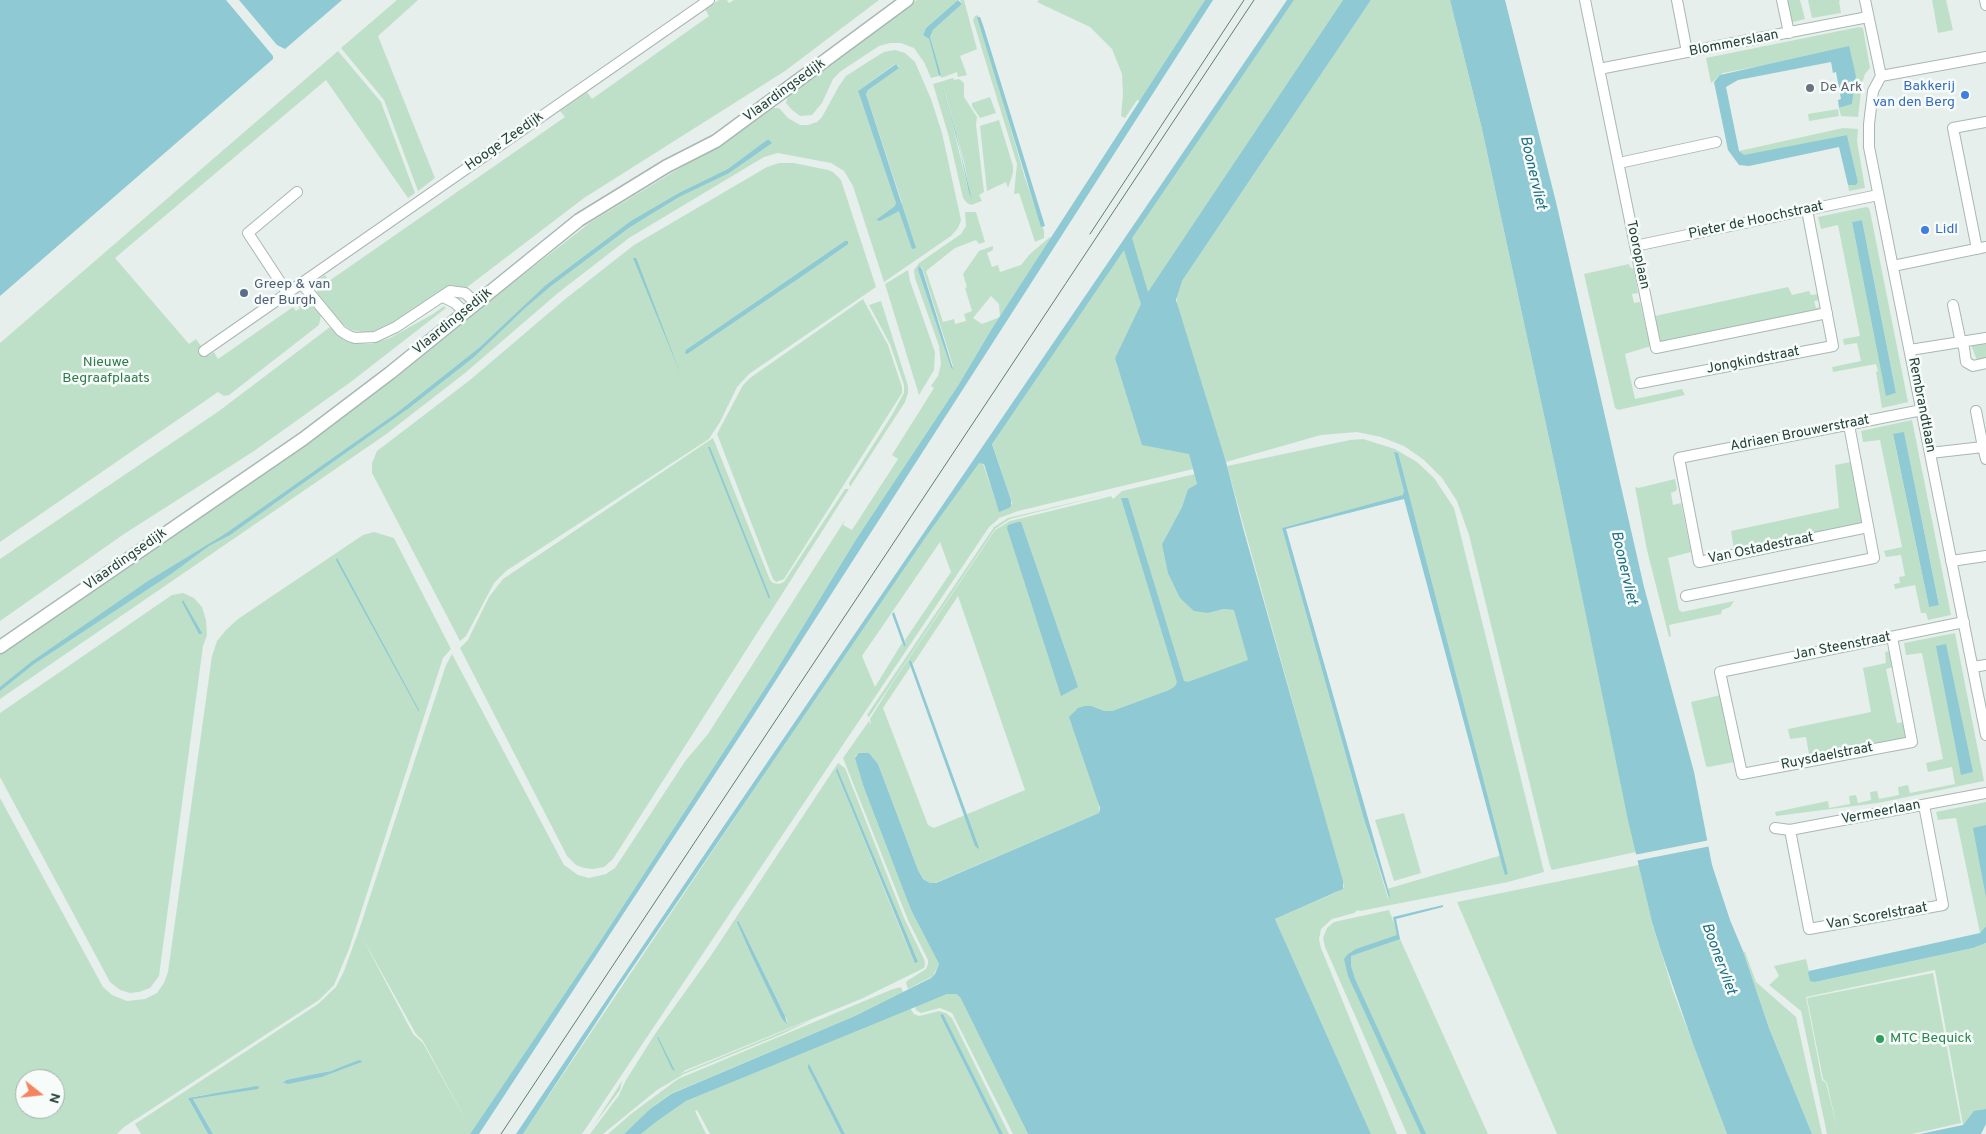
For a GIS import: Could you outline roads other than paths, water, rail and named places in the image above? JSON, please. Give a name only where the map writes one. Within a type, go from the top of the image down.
[{"type":"street","name":"Hooge Zeedijk","points":[[204,351],[708,0]]},
{"type":"street","name":"Vlaardingsedijk","points":[[0,647],[303,439],[390,373],[579,220],[667,166],[716,141],[907,0]]},
{"type":"street","name":"Tooroplaan","points":[[1585,0],[1656,348],[1827,314]]},
{"type":"street","points":[[1677,0],[1688,52]]},
{"type":"street","points":[[1782,0],[1789,33]]},
{"type":"street","points":[[1865,0],[1881,76],[1986,57]]},
{"type":"street","points":[[1985,0],[1986,5]]},
{"type":"street","name":"Blommerslaan","points":[[1599,69],[1868,17]]},
{"type":"street","name":"Rembrandtlaan","points":[[1881,76],[1873,90],[1868,147],[1986,735]]},
{"type":"street","points":[[1893,266],[1981,248],[1953,128],[1986,122]]},
{"type":"street","points":[[1618,163],[1716,142]]},
{"type":"street","points":[[288,294],[248,233],[297,192]]},
{"type":"street","name":"Pieter de Hoochstraat","points":[[1635,246],[1878,195]]},
{"type":"street","name":"Jongkindstraat","points":[[1640,383],[1833,346],[1806,210]]},
{"type":"street","points":[[302,284],[341,331],[349,336],[366,339],[396,327],[450,291],[465,293],[476,304]]},
{"type":"street","points":[[443,297],[455,303],[465,313]]},
{"type":"street","points":[[1953,305],[1966,362],[1973,366],[1986,363]]},
{"type":"street","points":[[1910,350],[1986,338]]},
{"type":"street","name":"Adriaen Brouwerstraat","points":[[1679,458],[1922,410]]},
{"type":"street","points":[[1976,411],[1986,459]]},
{"type":"street","points":[[1686,596],[1874,558],[1849,425]]},
{"type":"street","points":[[1930,453],[1984,447]]},
{"type":"street","name":"Van Ostadestraat","points":[[1679,458],[1699,562],[1868,527]]},
{"type":"street","points":[[1951,561],[1986,556]]},
{"type":"street","name":"Jan Steenstraat","points":[[1720,672],[1964,622]]},
{"type":"street","name":"Ruysdaelstraat","points":[[1720,672],[1742,774],[1912,742],[1892,638]]},
{"type":"street","points":[[1973,667],[1986,665]]},
{"type":"street","name":"Vermeerlaan","points":[[1775,828],[1790,830],[1986,793]]},
{"type":"street","name":"Van Scorelstraat","points":[[1790,830],[1809,929],[1943,905],[1924,805]]},
{"type":"water","points":[[0,0],[226,0],[273,56],[273,59],[0,296]]},
{"type":"water","points":[[239,0],[342,0],[285,49],[277,45]]},
{"type":"water","points":[[958,0],[962,4],[933,30],[930,37],[941,75],[939,76],[929,39],[923,35],[926,28]]},
{"type":"water","points":[[1205,0],[1213,0],[753,716],[479,1134],[470,1134],[599,943],[773,676],[855,541],[959,384],[991,330]]},
{"type":"water","points":[[1287,0],[1294,0],[1132,238],[1148,292],[1343,0],[1371,0],[1182,281],[1176,300],[1226,462],[1343,881],[1343,889],[1275,919],[1371,1134],[1028,1134],[960,997],[956,994],[947,994],[686,1101],[641,1134],[624,1134],[650,1109],[671,1094],[855,1016],[931,978],[935,974],[939,964],[911,910],[864,788],[855,758],[859,753],[869,753],[878,764],[918,870],[923,879],[930,883],[936,883],[1099,813],[1100,808],[1069,717],[1078,708],[1085,706],[1112,711],[1169,690],[1177,682],[1121,498],[1128,498],[1184,681],[1188,682],[1248,660],[1234,610],[1224,609],[1208,613],[1194,611],[1180,598],[1168,573],[1162,544],[1182,507],[1188,489],[1197,484],[1189,454],[1142,445],[1115,358],[1141,304],[1124,250],[992,444],[1011,500],[1011,506],[999,512],[984,464],[979,463],[927,535],[620,986],[523,1134],[516,1134],[715,839]]},
{"type":"water","name":"Boonervliet","points":[[1450,0],[1505,0],[1556,202],[1644,587],[1694,772],[1712,865],[1769,1028],[1812,1134],[1727,1134],[1661,951],[1652,922],[1628,820],[1560,489],[1482,129]]},
{"type":"water","points":[[977,17],[980,17],[983,25],[1045,226],[1041,227]]},
{"type":"water","points":[[1849,46],[1856,76],[1852,104],[1839,108],[1838,100],[1841,99],[1836,72],[1833,73],[1831,62],[1738,80],[1726,87],[1739,151],[1744,155],[1847,135],[1858,182],[1856,185],[1848,185],[1839,147],[1749,166],[1739,165],[1728,150],[1714,82],[1720,75]]},
{"type":"water","points":[[896,64],[899,68],[868,90],[866,94],[916,248],[912,249],[899,211],[880,221],[876,220],[895,206],[896,203],[858,91]]},
{"type":"water","points":[[942,85],[956,133],[972,200],[969,193]]},
{"type":"water","points":[[767,140],[772,143],[729,173],[679,197],[630,227],[551,286],[474,357],[409,408],[230,535],[209,546],[171,574],[34,664],[0,691],[0,687],[31,662],[148,581],[225,534],[398,412],[479,348],[546,285],[631,221],[679,193],[728,169]]},
{"type":"water","points":[[1862,220],[1896,393],[1886,396],[1852,222]]},
{"type":"water","points":[[845,241],[848,241],[848,244],[811,270],[687,354],[685,353],[686,350]]},
{"type":"water","points":[[633,258],[637,260],[681,375]]},
{"type":"water","points":[[919,266],[922,269],[953,369],[951,368],[918,270]]},
{"type":"water","points":[[1904,432],[1939,605],[1929,607],[1893,434]]},
{"type":"water","points":[[708,447],[710,447],[770,597],[769,599]]},
{"type":"water","points":[[1394,452],[1398,453],[1508,874],[1505,875],[1503,868],[1404,499],[1286,529],[1390,896],[1389,898],[1363,816],[1282,528],[1403,495],[1404,491]]},
{"type":"water","points":[[1021,522],[1078,687],[1061,696],[1007,528],[1008,525]]},
{"type":"water","points":[[337,558],[419,710],[419,712],[336,560]]},
{"type":"water","points":[[183,600],[201,634],[199,634],[182,602]]},
{"type":"water","points":[[894,612],[906,645],[904,647],[892,614]]},
{"type":"water","points":[[1946,644],[1973,772],[1961,775],[1936,646]]},
{"type":"water","points":[[911,660],[979,849],[975,846],[909,662]]},
{"type":"water","points":[[837,768],[918,962],[915,963],[836,771]]},
{"type":"water","points":[[1986,825],[1986,898],[1973,828]]},
{"type":"water","points":[[1443,905],[1443,907],[1396,919],[1400,939],[1351,956],[1351,966],[1355,979],[1426,1134],[1421,1134],[1348,976],[1344,959],[1356,949],[1397,935],[1393,917]]},
{"type":"water","points":[[738,920],[785,1016],[787,1024],[782,1019],[751,954],[737,922]]},
{"type":"water","points":[[1986,926],[1986,943],[1973,948],[1815,982],[1810,981],[1809,971],[1980,933]]},
{"type":"water","points":[[943,1014],[1003,1134],[999,1134],[940,1015]]},
{"type":"water","points":[[658,1037],[675,1071],[672,1069]]},
{"type":"water","points":[[359,1060],[362,1062],[322,1077],[288,1084],[283,1083],[286,1080],[331,1071]]},
{"type":"water","points":[[808,1064],[845,1134],[841,1134],[808,1068]]},
{"type":"water","points":[[259,1087],[258,1089],[193,1099],[213,1134],[208,1134],[188,1098]]},
{"type":"water","points":[[1986,1109],[1986,1124],[1981,1134],[1920,1134],[1963,1125],[1974,1111]]},
{"type":"tram line","points":[[1090,234],[1244,0]]},
{"type":"tram line","points":[[501,1134],[1254,0]]},
{"type":"place","name":"De Ark","points":[[1810,88]]},
{"type":"place","name":"Bakkerij van den Berg","points":[[1965,95]]},
{"type":"place","name":"Lidl","points":[[1925,230]]},
{"type":"place","name":"Greep & van der Burgh","points":[[244,293]]},
{"type":"place","name":"MTC Bequick","points":[[1880,1039]]},
{"type":"park label","name":"Nieuwe Begraafplaats","points":[[106,372]]}]
